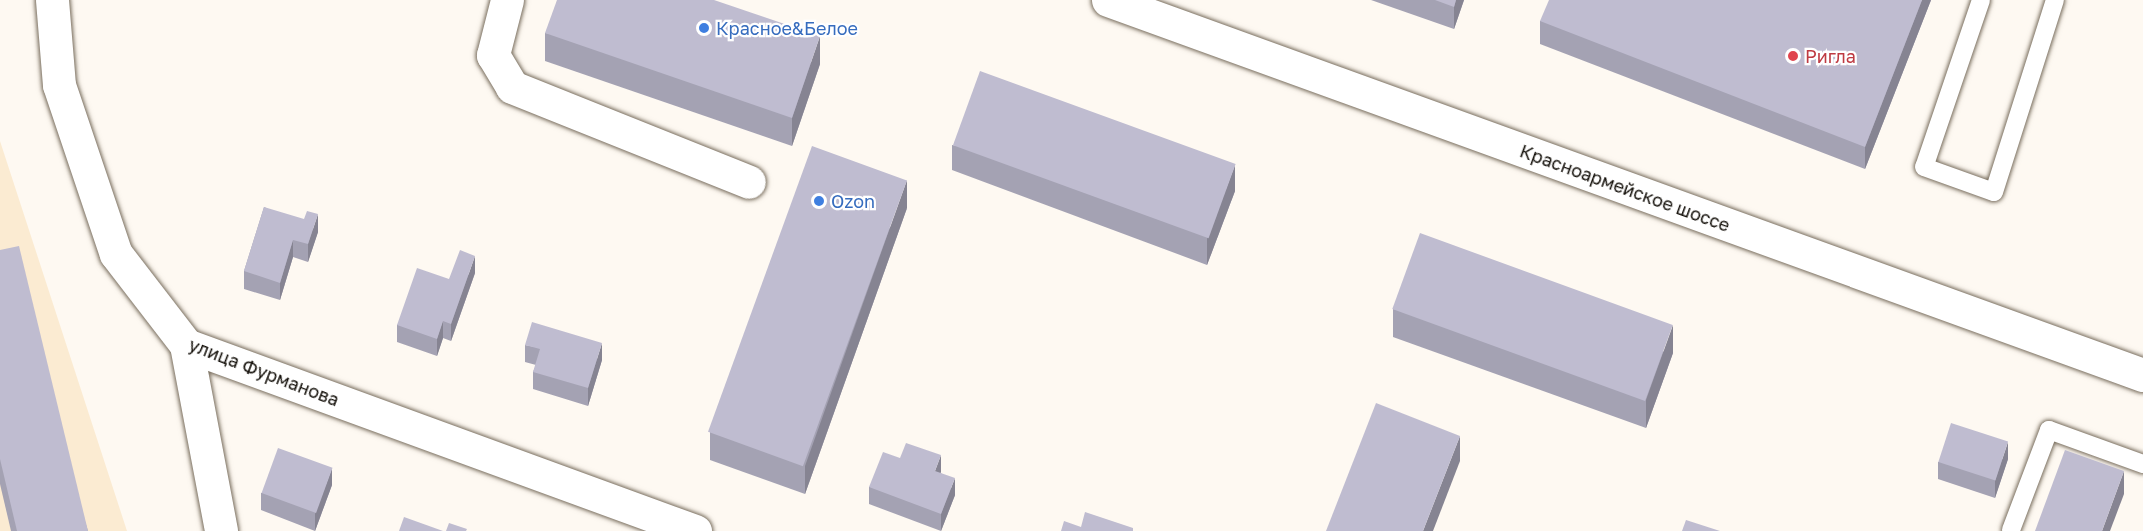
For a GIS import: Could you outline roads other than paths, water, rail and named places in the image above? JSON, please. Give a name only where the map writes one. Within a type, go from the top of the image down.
[{"type":"street","name":"улица Фурманова","points":[[52,0],[59,85],[116,254],[186,345],[695,531]]},
{"type":"street","points":[[507,0],[493,55],[512,87],[749,182]]},
{"type":"street","name":"Красноармейское шоссе","points":[[1108,0],[2143,375]]},
{"type":"street","points":[[186,345],[221,531]]},
{"type":"lane","points":[[1981,0],[1924,166],[1994,192],[2055,0]]},
{"type":"lane","points":[[2011,530],[2049,430],[2143,464]]},
{"type":"place","name":"Красное&Белое","points":[[704,28]]},
{"type":"place","name":"Ригла","points":[[1793,56]]},
{"type":"place","name":"Ozon","points":[[819,201]]}]
